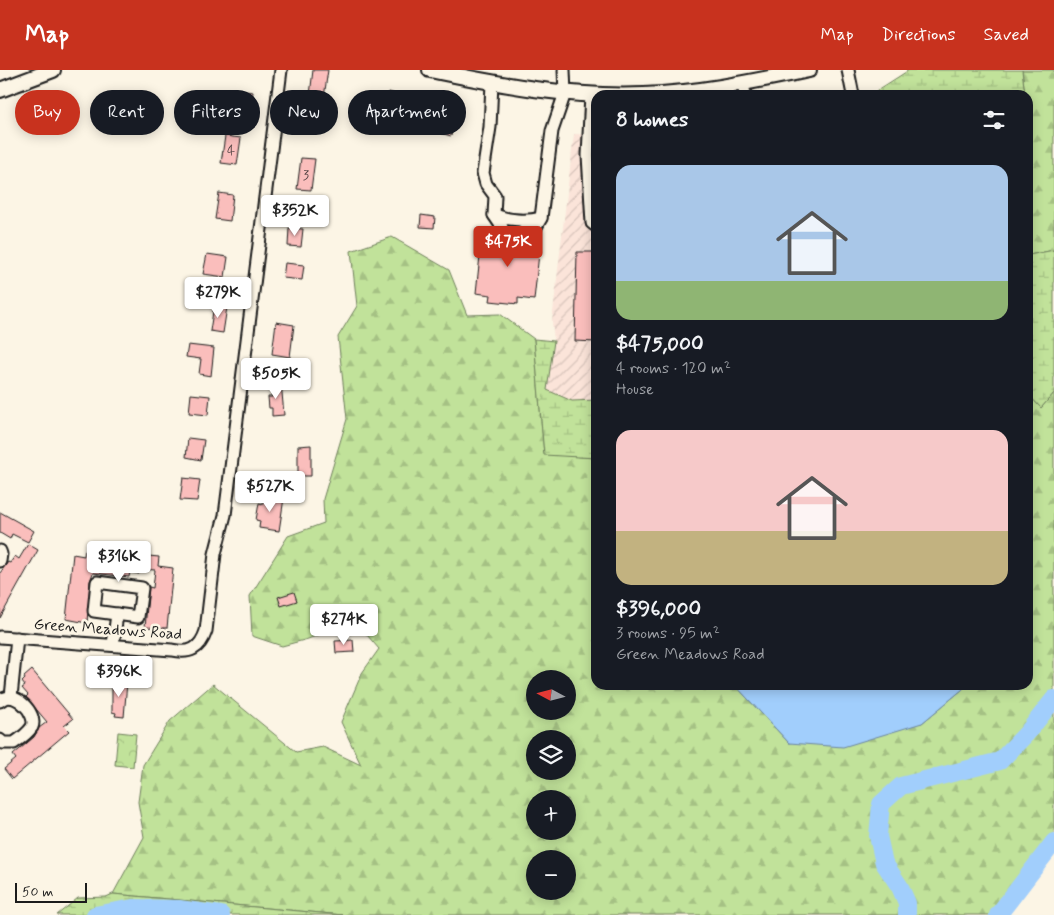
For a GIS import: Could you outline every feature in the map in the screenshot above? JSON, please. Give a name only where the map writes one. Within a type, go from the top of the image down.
[{"type":"main road","points":[[0,90],[53,70]]},
{"type":"main road","points":[[430,70],[497,84],[591,95]]},
{"type":"main road","points":[[722,90],[744,89],[809,70]]},
{"type":"street","name":"Green Meadows Road","points":[[0,637],[183,652],[195,648],[202,643],[206,631],[215,554],[225,515],[281,70]]},
{"type":"street","points":[[523,230],[536,227],[541,218],[552,131],[565,93],[564,70]]},
{"type":"street","points":[[848,70],[852,90]]},
{"type":"street","points":[[497,84],[482,173],[486,184],[495,196],[494,215],[502,227]]},
{"type":"street","points":[[591,95],[588,156],[591,206]]},
{"type":"street","points":[[494,215],[531,221],[541,218]]},
{"type":"street","points":[[0,551],[0,561]]},
{"type":"street","points":[[98,582],[142,588],[138,617],[117,614],[94,611],[98,582]]},
{"type":"street","points":[[113,645],[117,614]]},
{"type":"street","points":[[11,697],[17,638]]},
{"type":"street","points":[[0,702],[11,697],[18,699],[33,717],[31,729],[14,744],[3,743],[0,740]]},
{"type":"shaded area","points":[[574,134],[591,135],[591,400],[572,401],[546,390],[554,341],[552,321]]},
{"type":"green space","points":[[909,70],[1022,70],[1024,90],[878,90]]},
{"type":"green space","points":[[1022,70],[1054,70],[1054,250],[1033,254],[1033,90],[1024,90]]},
{"type":"green space","points":[[392,237],[449,270],[467,315],[500,314],[534,339],[544,454],[591,458],[591,690],[740,690],[789,743],[922,723],[962,690],[1033,690],[1033,399],[1041,408],[1054,393],[1054,833],[991,915],[343,915],[113,894],[144,837],[138,802],[143,765],[170,721],[213,684],[296,752],[323,747],[361,765],[341,722],[362,673],[379,649],[355,621],[308,639],[282,646],[252,636],[250,596],[288,536],[324,523],[323,499],[347,419],[338,337],[357,306],[351,251]]},
{"type":"green space","points":[[1054,250],[1054,393],[1041,408],[1033,399],[1033,254]]},
{"type":"green space","points":[[534,339],[554,341],[547,390],[572,401],[591,400],[591,458],[544,455]]},
{"type":"green space","points":[[118,732],[136,734],[133,767],[115,765]]},
{"type":"green space","points":[[113,894],[343,915],[57,915],[78,898],[106,897]]},
{"type":"water","points":[[740,690],[962,690],[922,723],[843,747],[789,743]]},
{"type":"building","points":[[313,70],[328,70],[325,90],[311,90]]},
{"type":"building","points":[[225,136],[241,138],[237,165],[221,163]]},
{"type":"building","points":[[301,158],[315,159],[311,190],[297,189]]},
{"type":"building","points":[[219,193],[233,195],[230,221],[215,219]]},
{"type":"building","points":[[421,215],[435,217],[434,228],[420,227]]},
{"type":"building","points":[[509,227],[516,227],[517,235],[522,237],[521,242],[540,244],[534,300],[518,298],[518,304],[490,301],[491,295],[476,293],[482,237],[501,239],[502,234],[507,233]]},
{"type":"building","points":[[289,228],[303,229],[301,247],[288,246]]},
{"type":"building","points":[[577,252],[591,252],[591,342],[575,341]]},
{"type":"building","points":[[207,254],[228,257],[225,277],[203,274]]},
{"type":"building","points":[[285,263],[304,265],[302,280],[283,278]]},
{"type":"building","points":[[214,305],[227,307],[223,333],[210,331]]},
{"type":"building","points":[[276,322],[294,325],[290,357],[272,354]]},
{"type":"building","points":[[188,345],[214,348],[211,376],[199,374],[201,359],[186,357]]},
{"type":"building","points":[[271,382],[281,382],[284,415],[272,416],[272,408],[269,408],[268,397],[272,397]]},
{"type":"building","points":[[191,394],[210,396],[208,415],[189,413]]},
{"type":"building","points":[[188,438],[204,440],[201,460],[186,457]]},
{"type":"building","points":[[311,445],[311,476],[298,476],[298,446]]},
{"type":"building","points":[[183,478],[200,480],[197,501],[180,500]]},
{"type":"building","points":[[264,495],[284,498],[279,531],[259,528],[260,521],[256,520],[259,503],[263,504]]},
{"type":"building","points":[[0,512],[34,531],[28,542],[12,534],[10,539],[0,533]]},
{"type":"building","points":[[28,544],[38,550],[0,618],[0,573],[15,556],[19,559]]},
{"type":"building","points":[[85,550],[159,557],[158,566],[173,568],[167,628],[145,627],[149,587],[153,588],[155,570],[140,569],[139,574],[130,572],[129,577],[93,573],[90,581],[87,623],[66,619],[73,554],[84,556]]},
{"type":"building","points":[[294,592],[297,601],[281,606],[278,597]]},
{"type":"building","points":[[353,640],[354,652],[336,653],[335,641]]},
{"type":"building","points":[[32,670],[73,719],[64,726],[69,731],[12,779],[4,769],[16,759],[13,755],[34,737],[39,728],[47,722],[26,697],[28,695],[22,688],[25,686],[22,682],[25,679],[24,677]]},
{"type":"building","points":[[118,681],[127,682],[124,717],[115,716],[116,713],[112,712],[112,684],[118,685]]},
{"type":"waterway","points":[[907,915],[907,903],[900,887],[884,863],[878,836],[881,804],[901,786],[1000,761],[1027,733],[1054,699]]},
{"type":"waterway","points":[[998,915],[1054,842]]},
{"type":"waterway","points":[[95,915],[133,908],[179,909],[221,915]]},
{"type":"tunnel","points":[[502,227],[523,230]]}]
